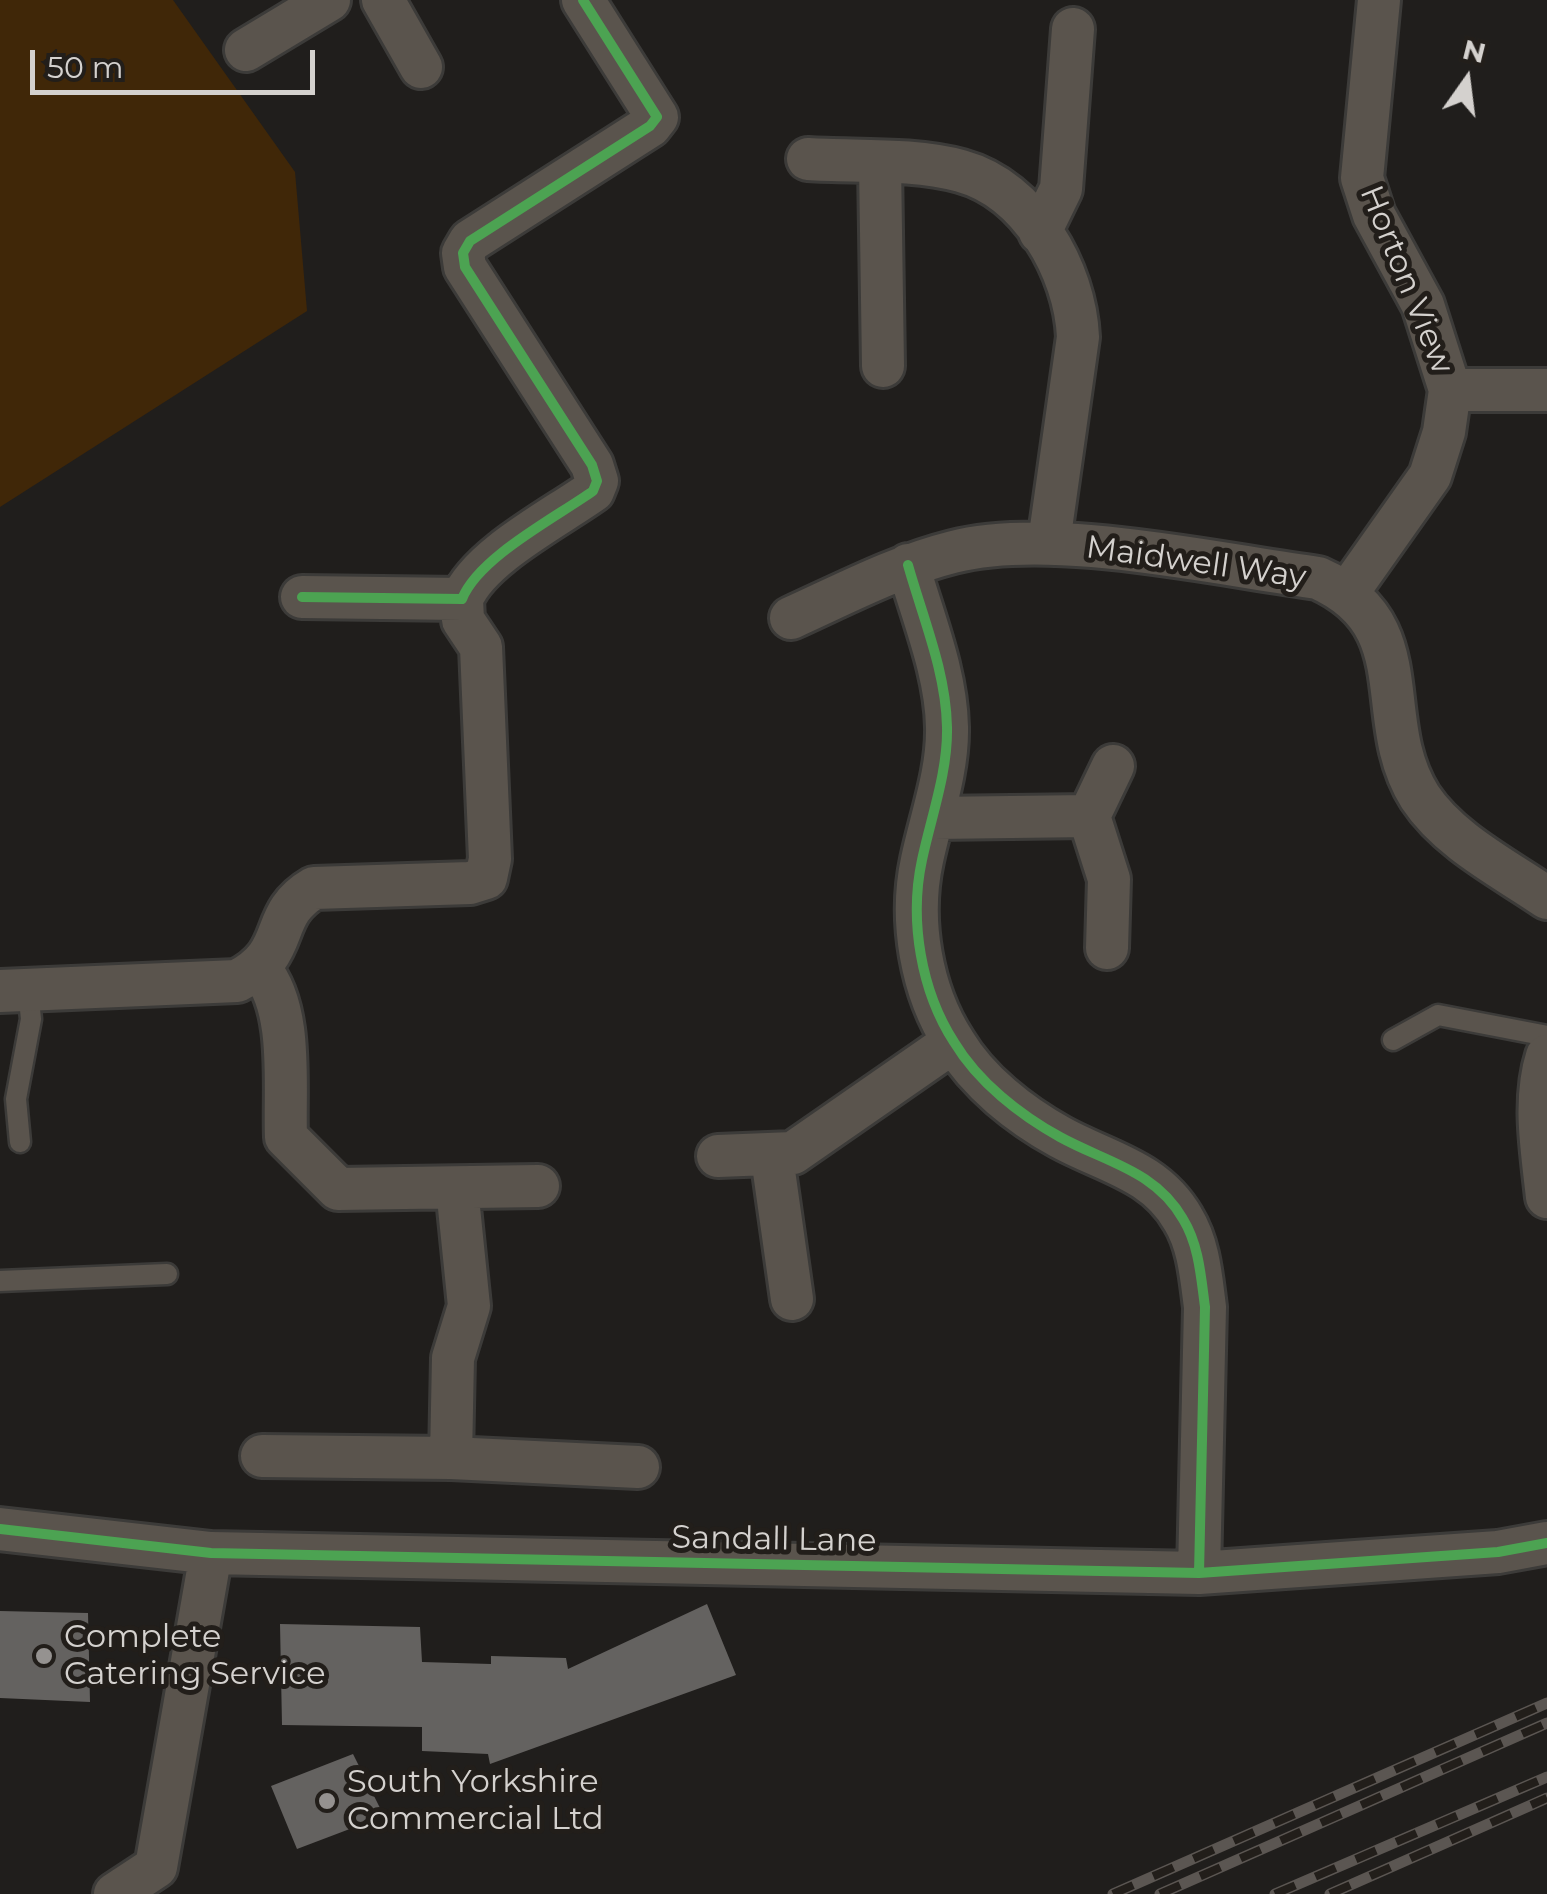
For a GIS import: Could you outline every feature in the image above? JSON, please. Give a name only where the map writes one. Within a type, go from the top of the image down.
[{"type":"street","points":[[246,50],[328,0]]},
{"type":"street","points":[[383,0],[421,68]]},
{"type":"street","points":[[14,990],[237,981],[260,969],[274,952],[294,900],[314,888],[486,878],[490,860],[481,646],[464,620],[462,599],[469,581],[487,565],[593,491],[597,482],[592,465],[466,268],[463,252],[470,241],[657,117],[583,0]]},
{"type":"street","name":"Horton View","points":[[1348,592],[1430,476],[1444,432],[1450,390],[1422,306],[1374,215],[1362,178],[1379,0]]},
{"type":"street","points":[[1040,232],[1062,189],[1073,29]]},
{"type":"street","points":[[808,159],[965,172],[1011,201],[1040,232],[1066,275],[1076,308],[1078,337],[1049,542]]},
{"type":"street","points":[[880,164],[883,366]]},
{"type":"street","points":[[1450,390],[1547,390]]},
{"type":"street","name":"Maidwell Way","points":[[791,618],[908,566],[957,551],[1049,542],[1318,578],[1348,592],[1374,621],[1390,669],[1406,769],[1420,797],[1442,825],[1547,898]]},
{"type":"street","points":[[908,566],[944,686],[947,730],[934,818],[921,861],[916,909],[924,974],[953,1042],[1014,1108],[1062,1138],[1118,1160],[1156,1186],[1184,1219],[1200,1263],[1205,1307],[1198,1573]]},
{"type":"street","points":[[302,598],[462,599]]},
{"type":"street","points":[[1107,948],[1109,878],[1089,816],[1113,766]]},
{"type":"street","points":[[934,818],[1089,816]]},
{"type":"street","points":[[260,969],[274,985],[277,1004],[286,1137],[293,1149],[338,1189],[350,1192],[538,1186]]},
{"type":"street","points":[[718,1156],[772,1157],[792,1153],[953,1042]]},
{"type":"street","points":[[1547,1056],[1541,1074],[1541,1136],[1547,1196]]},
{"type":"street","points":[[772,1157],[792,1300]]},
{"type":"street","points":[[451,1458],[452,1358],[469,1306],[457,1188]]},
{"type":"street","points":[[262,1456],[451,1458],[638,1467]]},
{"type":"street","name":"Sandall Lane","points":[[0,1530],[211,1553],[1198,1573],[1498,1552],[1547,1543]]},
{"type":"street","points":[[115,1894],[156,1867],[211,1553]]},
{"type":"lane","points":[[14,990],[31,1018],[16,1100],[20,1142]]},
{"type":"lane","points":[[1392,1040],[1438,1015],[1547,1036]]},
{"type":"lane","points":[[0,1281],[167,1274]]},
{"type":"shaded area","points":[[0,0],[173,0],[295,172],[307,311],[0,507]]},
{"type":"building","points":[[707,1604],[736,1675],[490,1764],[488,1754],[422,1751],[422,1727],[282,1725],[280,1624],[420,1627],[422,1662],[491,1664],[491,1656],[566,1658],[568,1669]]},
{"type":"building","name":"Complete Catering Service","points":[[0,1611],[88,1613],[90,1702],[0,1698]]},
{"type":"building","name":"South Yorkshire Commercial Ltd","points":[[353,1754],[384,1816],[297,1849],[271,1786]]},
{"type":"railway","points":[[1113,1894],[1547,1703]]},
{"type":"railway","points":[[1160,1894],[1547,1723]]},
{"type":"railway","points":[[1275,1894],[1547,1777]]},
{"type":"railway","points":[[1330,1894],[1547,1798]]},
{"type":"cycle path","points":[[302,597],[462,599],[471,583],[501,553],[593,491],[597,481],[592,465],[465,267],[463,253],[470,241],[650,126],[657,117],[583,0]]},
{"type":"cycle path","points":[[908,565],[938,666],[947,727],[942,778],[918,883],[918,931],[926,978],[954,1042],[988,1084],[1045,1128],[1144,1178],[1172,1202],[1188,1229],[1205,1307],[1199,1573]]},
{"type":"cycle path","points":[[0,1529],[211,1553],[1199,1573],[1498,1552],[1547,1543]]},
{"type":"place","name":"Complete Catering Service","points":[[44,1656]]},
{"type":"place","name":"South Yorkshire Commercial Ltd","points":[[327,1801]]}]
